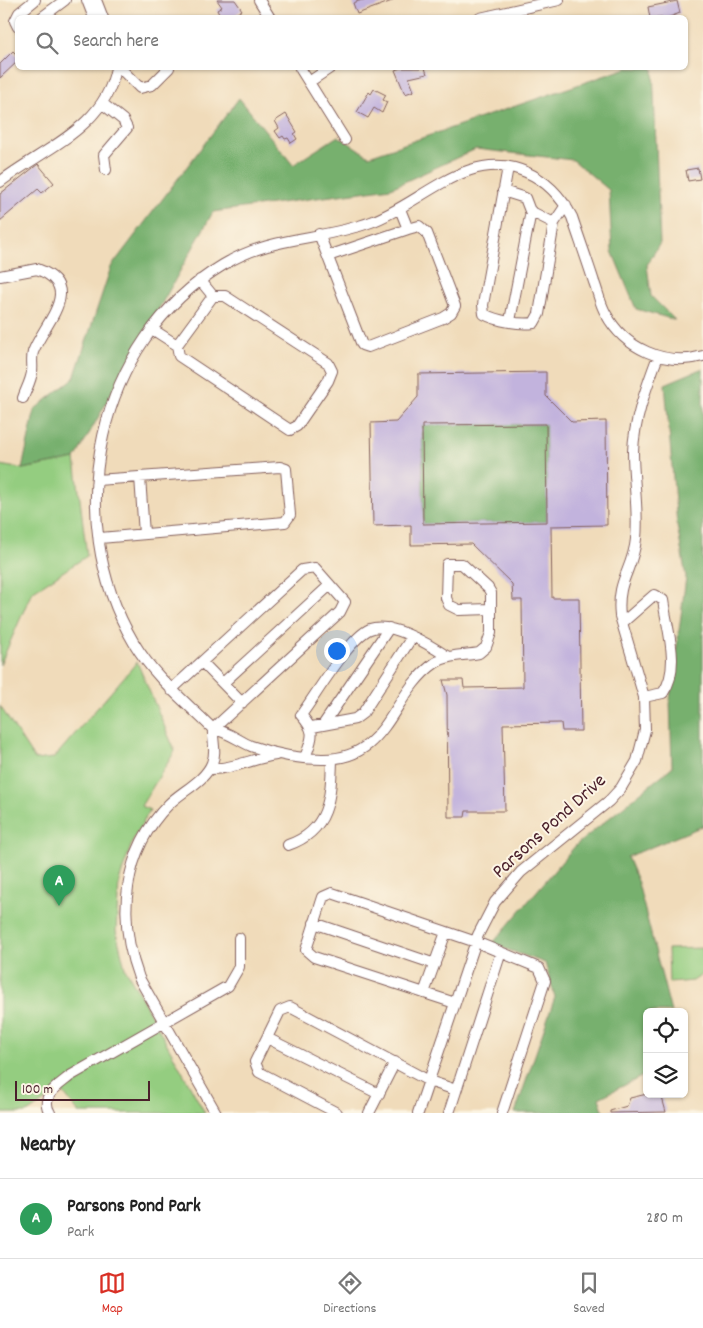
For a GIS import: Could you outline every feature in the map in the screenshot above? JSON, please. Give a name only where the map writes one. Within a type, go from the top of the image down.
[{"type":"street","points":[[18,15],[34,0]]},
{"type":"street","points":[[45,15],[65,0]]},
{"type":"street","points":[[87,0],[93,15]]},
{"type":"street","points":[[96,0],[101,15]]},
{"type":"street","points":[[259,0],[268,15]]},
{"type":"street","points":[[493,15],[560,0]]},
{"type":"street","points":[[0,182],[24,163],[46,153],[94,116],[112,85],[116,70]]},
{"type":"street","points":[[122,70],[140,88],[152,85],[167,70]]},
{"type":"street","points":[[301,70],[345,140]]},
{"type":"street","points":[[309,82],[327,70]]},
{"type":"street","points":[[102,104],[123,120],[127,128],[104,155],[106,170]]},
{"type":"street","points":[[490,609],[459,610],[449,606],[446,598],[447,564],[462,564],[488,588],[491,594],[491,632],[486,647],[479,653],[448,657],[435,663],[416,682],[371,744],[349,756],[332,759],[282,755],[251,746],[213,729],[171,690],[146,661],[124,622],[108,580],[100,538],[97,516],[97,480],[100,446],[112,401],[132,359],[152,329],[175,303],[200,280],[224,264],[263,246],[369,223],[400,209],[463,172],[492,166],[508,167],[535,176],[547,184],[566,205],[572,217],[604,312],[620,334],[632,344],[658,356],[684,360],[703,356]]},
{"type":"street","points":[[508,167],[483,304],[484,314],[510,321],[534,323],[539,314],[554,223],[566,205]]},
{"type":"street","points":[[503,191],[525,198],[530,211],[510,321]]},
{"type":"street","points":[[400,209],[408,229]]},
{"type":"street","points":[[530,211],[554,223]]},
{"type":"street","points":[[319,234],[362,345],[368,347],[443,318],[451,314],[455,306],[427,233],[419,226],[328,256]]},
{"type":"street","points":[[0,276],[37,270],[56,282],[61,292],[59,303],[33,352],[31,375],[23,398]]},
{"type":"street","points":[[200,280],[213,296]]},
{"type":"street","points":[[213,296],[226,296],[328,363],[332,371],[328,381],[297,426],[290,430],[179,356],[177,345],[213,296]]},
{"type":"street","points":[[152,329],[177,345]]},
{"type":"street","name":"Parsons Pond Drive","points":[[418,1113],[476,942],[486,918],[508,885],[521,872],[609,801],[626,782],[642,746],[645,730],[644,697],[618,603],[619,590],[632,556],[637,530],[634,438],[643,398],[658,356]]},
{"type":"street","points":[[97,480],[280,466],[286,469],[290,515],[285,522],[100,538]]},
{"type":"street","points":[[140,477],[144,534]]},
{"type":"street","points":[[171,690],[302,570],[314,568],[345,602],[340,612],[213,729]]},
{"type":"street","points":[[223,683],[330,585]]},
{"type":"street","points":[[622,623],[654,595],[663,600],[672,664],[670,683],[663,693],[644,697]]},
{"type":"street","points":[[305,758],[313,736],[312,727],[301,716],[357,637],[372,629],[389,628],[429,644],[448,657]]},
{"type":"street","points":[[323,725],[389,628]]},
{"type":"street","points":[[312,727],[355,718],[363,713],[412,637]]},
{"type":"street","points":[[202,662],[242,703]]},
{"type":"street","points":[[213,729],[215,753],[209,769],[179,795],[155,821],[136,855],[127,889],[125,922],[132,960],[139,978],[216,1113]]},
{"type":"street","points":[[209,769],[219,770],[259,757],[282,755]]},
{"type":"street","points":[[288,845],[309,836],[322,820],[328,799],[332,759]]},
{"type":"street","points":[[455,1003],[314,957],[306,950],[323,897],[332,893],[476,942],[539,968],[546,981],[502,1113]]},
{"type":"street","points":[[314,923],[434,964]]},
{"type":"street","points":[[424,993],[446,932]]},
{"type":"street","points":[[50,1113],[47,1101],[54,1088],[70,1076],[228,986],[239,967],[240,938]]},
{"type":"street","points":[[448,1113],[501,952]]},
{"type":"street","points":[[337,1113],[259,1072],[255,1062],[280,1011],[290,1007],[429,1081],[456,1090]]},
{"type":"street","points":[[267,1038],[378,1094]]},
{"type":"street","points":[[369,1113],[395,1062]]},
{"type":"green space","points":[[621,70],[653,70],[660,243],[647,265],[651,296],[675,320],[636,309],[612,251],[609,190],[573,160],[476,149],[391,188],[213,212],[75,459],[22,469],[35,409],[74,378],[111,267],[239,98],[293,165],[338,136],[369,156]]},
{"type":"green space","points":[[703,368],[703,826],[627,857],[638,883],[670,1008],[643,1008],[643,1076],[599,1098],[604,1113],[515,1113],[555,997],[545,963],[492,944],[576,845],[672,767],[670,699],[686,577],[677,525],[665,384]]},
{"type":"green space","points":[[546,424],[547,522],[423,524],[422,425]]},
{"type":"green space","points":[[75,459],[87,556],[32,592],[0,665],[0,465],[23,469]]},
{"type":"green space","points":[[137,662],[175,751],[141,806],[150,810],[133,840],[119,881],[116,931],[125,968],[205,1113],[79,1113],[61,1090],[27,1113],[0,1113],[0,706],[35,760],[54,758]]},
{"type":"green space","points":[[703,948],[703,974],[693,981],[669,983],[668,949]]},
{"type":"building","points":[[217,0],[235,0],[242,10],[234,15],[220,15],[217,10],[222,7]]},
{"type":"building","points":[[362,0],[392,1],[357,14],[353,3]]},
{"type":"building","points":[[677,1],[680,13],[675,15],[649,15],[648,7]]},
{"type":"building","points":[[13,51],[15,53],[15,64],[0,78],[0,64]]},
{"type":"building","points":[[395,70],[426,70],[427,74],[409,78],[414,91],[405,94]]},
{"type":"building","points":[[374,89],[386,95],[383,100],[387,102],[382,113],[374,108],[368,118],[357,112],[369,92],[371,94]]},
{"type":"building","points":[[286,114],[297,132],[294,134],[297,139],[291,143],[288,138],[285,139],[283,136],[280,138],[275,131],[279,128],[275,121]]},
{"type":"building","points":[[38,164],[54,183],[42,193],[38,189],[0,221],[0,194]]},
{"type":"building","points":[[698,168],[700,179],[688,181],[686,170]]},
{"type":"building","points":[[546,372],[546,396],[572,422],[606,421],[607,525],[551,526],[552,598],[579,598],[581,731],[562,731],[561,723],[503,724],[505,811],[466,811],[465,817],[448,817],[447,695],[443,680],[463,680],[464,688],[523,687],[522,600],[513,600],[512,584],[471,544],[411,545],[411,525],[373,526],[371,423],[396,422],[418,397],[418,374]],"holes":[[[546,424],[547,522],[423,524],[422,425]]]},
{"type":"building","points":[[643,1095],[643,1098],[662,1098],[666,1112],[610,1113],[610,1111],[627,1106],[630,1098]]},
{"type":"place","name":"Parsons Pond Park","points":[[59,906]]}]
